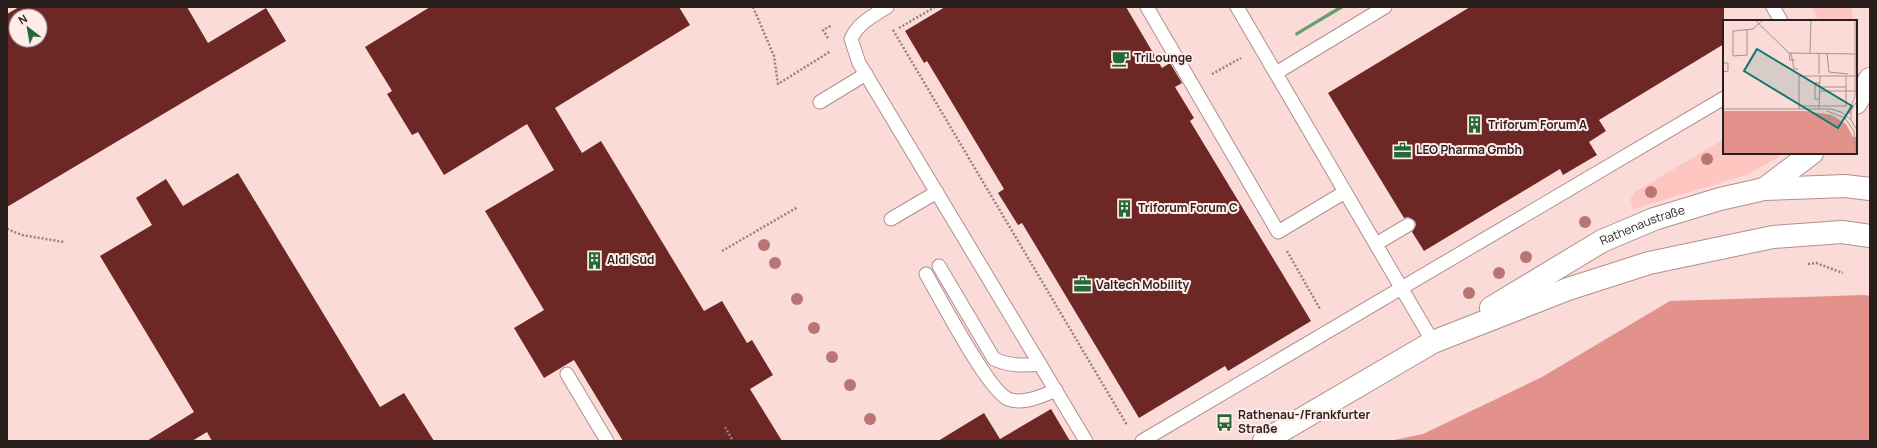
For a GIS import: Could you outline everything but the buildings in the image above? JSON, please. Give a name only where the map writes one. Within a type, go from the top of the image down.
[{"type":"street","points":[[1857,101],[1870,79]]},
{"type":"street","points":[[1764,189],[1811,154]]},
{"type":"street","name":"Rathenaustraße","points":[[1264,441],[1602,241],[1654,219],[1720,199],[1764,189],[1845,186],[1870,189]]},
{"type":"street","name":"Rathenaustraße","points":[[1436,340],[1568,289],[1649,263],[1773,237],[1842,232],[1870,236]]},
{"type":"lane","points":[[888,7],[864,21],[854,30],[851,39],[859,63],[1086,441]]},
{"type":"lane","points":[[1147,7],[1278,232],[1345,192]]},
{"type":"lane","points":[[1237,7],[1401,288],[1436,340]]},
{"type":"lane","points":[[1276,73],[1385,7]]},
{"type":"lane","points":[[1773,7],[1780,20]]},
{"type":"lane","points":[[820,102],[866,74]]},
{"type":"lane","points":[[1142,441],[1723,99]]},
{"type":"lane","points":[[891,219],[937,192]]},
{"type":"lane","points":[[1376,244],[1408,225]]},
{"type":"lane","points":[[939,266],[994,359],[1000,362],[1023,366],[1040,364]]},
{"type":"lane","points":[[926,274],[977,362],[991,384],[999,392],[1008,399],[1023,400],[1056,390]]},
{"type":"lane","points":[[567,374],[607,441]]},
{"type":"path","points":[[753,7],[774,56],[778,84],[851,39]]},
{"type":"path","points":[[894,32],[935,7]]},
{"type":"path","points":[[891,26],[1129,427]]},
{"type":"path","points":[[1193,86],[1260,46]]},
{"type":"path","points":[[722,251],[798,207]]},
{"type":"path","points":[[7,229],[22,235],[64,242]]},
{"type":"path","points":[[1278,232],[1290,260],[1332,329]]},
{"type":"path","points":[[725,428],[733,441]]},
{"type":"shaded area","points":[[1338,7],[1345,7],[1296,36],[1295,33]]},
{"type":"shaded area","points":[[1811,7],[1852,7],[1853,20],[1818,20]]},
{"type":"shaded area","points":[[1723,140],[1723,154],[1783,154],[1749,174],[1634,209],[1631,200],[1635,192]]},
{"type":"shaded area","points":[[1870,296],[1870,441],[1390,441],[1423,434],[1542,377],[1670,301]]},
{"type":"place","name":"TriLounge","points":[[1121,58]]},
{"type":"place","name":"Triforum Forum A","points":[[1475,125]]},
{"type":"place","name":"LEO Pharma Gmbh","points":[[1403,150]]},
{"type":"place","name":"Triforum Forum C","points":[[1125,208]]},
{"type":"place","name":"Aldi Süd","points":[[594,260]]},
{"type":"place","name":"Valtech Mobility","points":[[1083,285]]},
{"type":"place","name":"Rathenau-/Frankfurter Straße","points":[[1225,422]]}]
